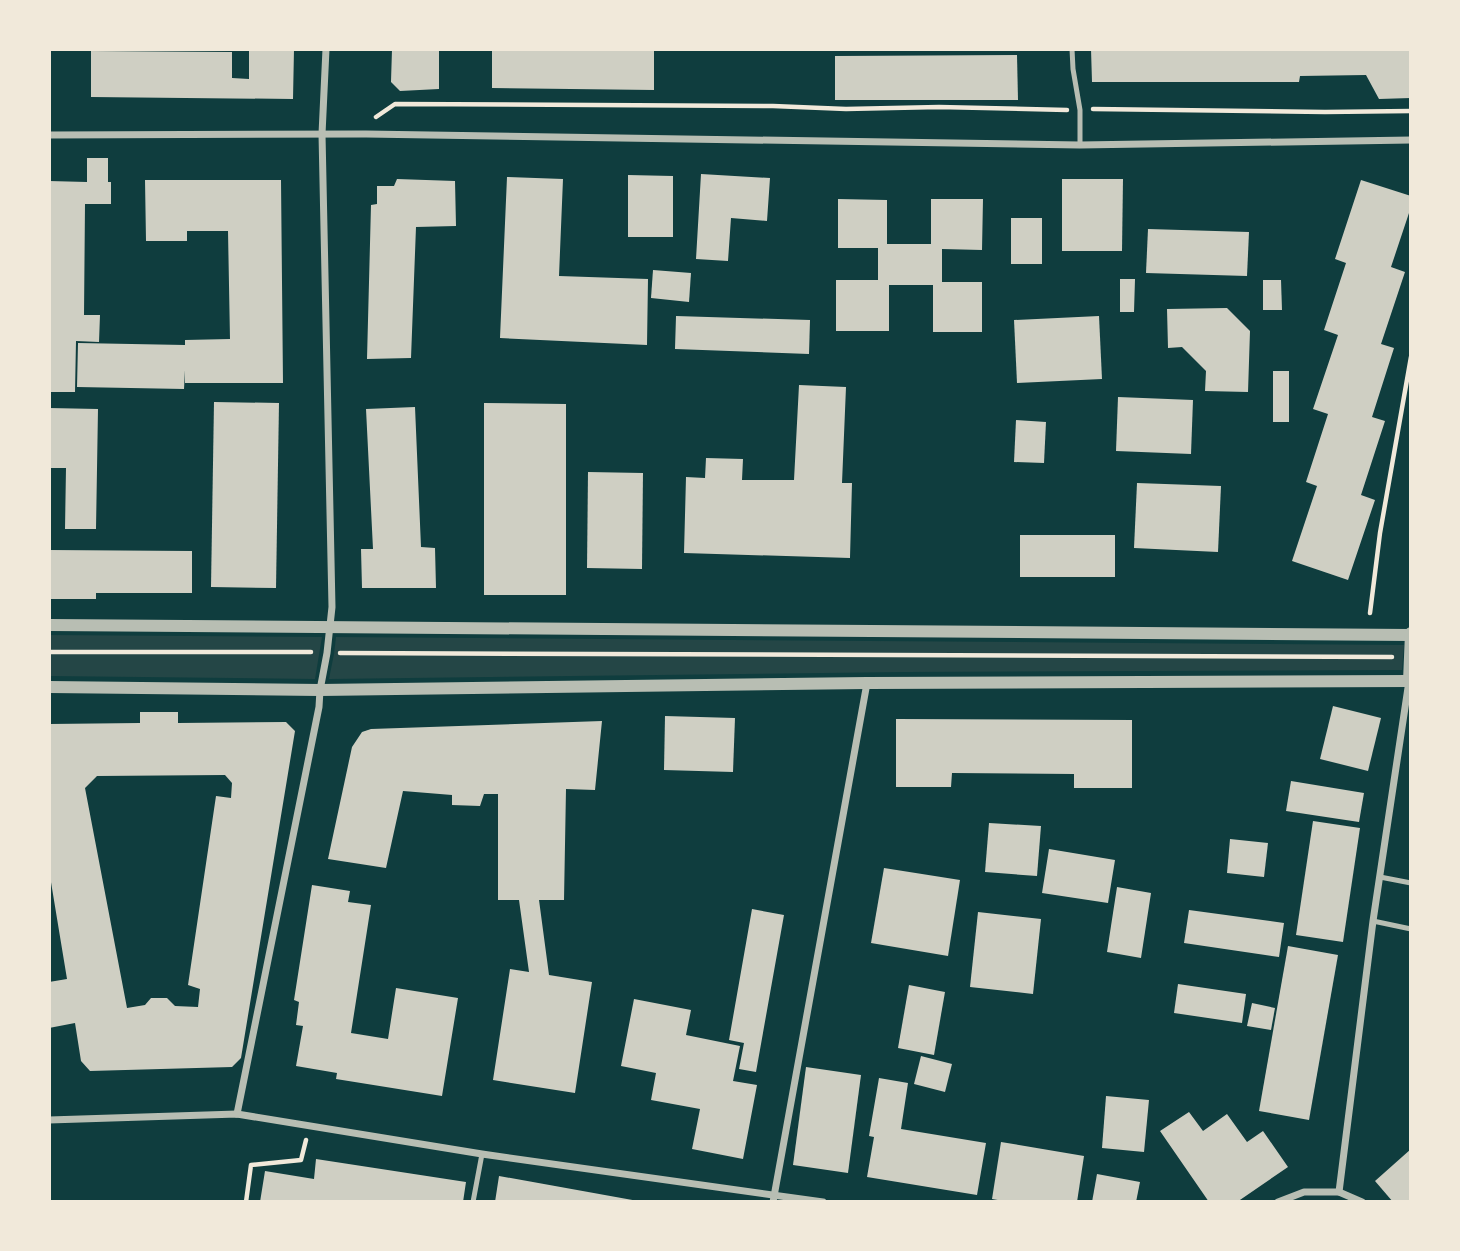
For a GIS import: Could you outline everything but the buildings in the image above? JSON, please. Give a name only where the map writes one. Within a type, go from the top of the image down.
[{"type":"street","points":[[237,1114],[319,707],[332,607],[322,134],[326,49]]},
{"type":"street","points":[[49,135],[322,134],[1080,145],[1411,140]]},
{"type":"street","points":[[49,625],[1411,634],[1410,681],[1373,921],[1339,1192]]},
{"type":"street","points":[[49,687],[320,690],[867,683],[1410,681]]},
{"type":"street","points":[[774,1198],[867,683]]},
{"type":"street","points":[[49,1120],[237,1114],[774,1198],[823,1202]]},
{"type":"street","points":[[1278,1202],[1304,1192],[1339,1192],[1362,1202]]},
{"type":"lane","points":[[1072,49],[1080,110],[1080,145]]},
{"type":"lane","points":[[1380,877],[1411,883]]},
{"type":"lane","points":[[1373,921],[1411,929]]},
{"type":"lane","points":[[473,1202],[482,1154]]},
{"type":"path","points":[[367,123],[395,104],[1411,111]]},
{"type":"path","points":[[1370,613],[1380,533],[1411,357]]},
{"type":"path","points":[[49,652],[1410,658]]},
{"type":"path","points":[[246,1202],[251,1166],[301,1160],[309,1126]]},
{"type":"shaded area","points":[[49,635],[322,637],[315,679],[49,676]]},
{"type":"shaded area","points":[[336,637],[1404,645],[1402,670],[905,672],[329,679]]}]
